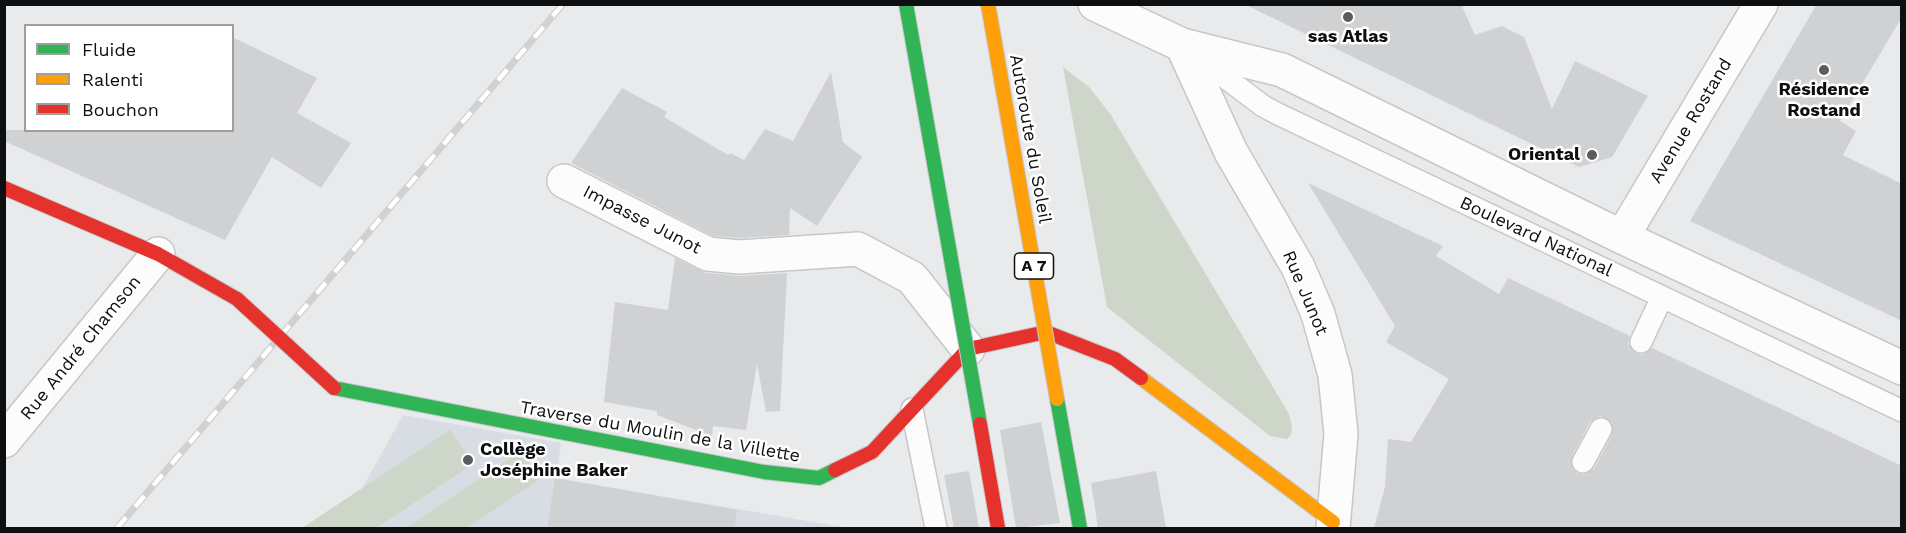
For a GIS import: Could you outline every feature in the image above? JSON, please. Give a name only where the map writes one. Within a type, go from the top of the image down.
[{"type":"main road","points":[[906,4],[999,528]]},
{"type":"main road","name":"Autoroute du Soleil","points":[[988,4],[1080,528]]},
{"type":"main road","name":"Traverse du Moulin de la Villette","points":[[4,188],[158,254],[237,299],[333,388],[764,472],[819,478],[872,452],[968,349]]},
{"type":"main road","points":[[968,349],[1046,332],[1115,359],[1333,525]]},
{"type":"street","name":"Avenue Rostand","points":[[1622,237],[1761,4]]},
{"type":"street","name":"Boulevard National","points":[[1097,5],[1182,45],[1282,70],[1622,237],[1902,368]]},
{"type":"street","name":"Rue Junot","points":[[1182,45],[1231,152],[1298,267],[1318,315],[1335,375],[1341,434],[1333,525]]},
{"type":"street","name":"Impasse Junot","points":[[564,181],[708,254],[739,257],[858,249],[912,278],[968,349]]},
{"type":"street","name":"Rue André Chamson","points":[[4,441],[158,254]]},
{"type":"lane","name":"Boulevard National","points":[[1182,45],[1263,106],[1902,411]]},
{"type":"lane","points":[[1605,270],[1622,237]]},
{"type":"lane","points":[[1641,342],[1662,297]]},
{"type":"lane","points":[[912,409],[936,528]]},
{"type":"lane","points":[[1583,462],[1601,429]]},
{"type":"shaded area","points":[[1063,67],[1089,87],[1111,115],[1289,414],[1292,426],[1291,435],[1287,439],[1270,436],[1107,307]]},
{"type":"shaded area","name":"Collège Joséphine Baker","points":[[403,415],[561,443],[556,478],[848,528],[340,528]]},
{"type":"shaded area","points":[[450,430],[473,464],[376,528],[302,528]]},
{"type":"shaded area","points":[[521,451],[540,479],[467,528],[406,528]]},
{"type":"building","points":[[1244,4],[1461,4],[1475,35],[1502,26],[1524,37],[1552,109],[1575,61],[1648,96],[1612,157],[1579,167]]},
{"type":"building","points":[[1817,4],[1902,4],[1902,17],[1840,121],[1856,131],[1843,155],[1902,184],[1902,321],[1690,221]]},
{"type":"building","points":[[234,38],[317,78],[297,113],[351,143],[321,188],[272,157],[225,240],[4,141],[4,130],[24,130],[24,132],[234,132]]},
{"type":"building","points":[[831,72],[843,142],[862,157],[817,226],[790,208],[789,235],[739,238],[713,236],[571,163],[622,88],[667,112],[664,117],[728,155],[730,153],[744,160],[765,129],[793,141]]},
{"type":"building","points":[[1308,183],[1443,246],[1436,256],[1499,294],[1508,278],[1630,336],[1628,344],[1635,353],[1643,355],[1652,348],[1902,466],[1902,528],[1374,528],[1385,487],[1388,439],[1411,442],[1449,379],[1386,342],[1395,326]],"holes":[[[1601,416],[1612,423],[1612,435],[1594,469],[1584,475],[1577,473],[1572,468],[1572,456],[1590,422]]]},
{"type":"building","points":[[675,258],[706,273],[740,276],[787,273],[780,411],[766,412],[757,364],[746,430],[713,426],[712,436],[657,415],[657,411],[604,402],[615,302],[668,310]]},
{"type":"building","points":[[1041,422],[1060,523],[1016,528],[1000,430]]},
{"type":"building","points":[[969,471],[979,528],[954,528],[944,475]]},
{"type":"building","points":[[1156,471],[1166,528],[1098,528],[1091,483]]},
{"type":"building","points":[[555,478],[737,510],[735,528],[547,528]]},
{"type":"railway","points":[[117,528],[563,4]]},
{"type":"traffic: fast","points":[[906,4],[980,424]]},
{"type":"traffic: fast","points":[[334,388],[764,472],[819,478],[835,470]]},
{"type":"traffic: fast","points":[[1057,399],[1080,528]]},
{"type":"traffic: slow","points":[[988,4],[1057,399]]},
{"type":"traffic: slow","points":[[1141,378],[1333,522]]},
{"type":"traffic: jam","points":[[4,188],[158,254],[237,299]]},
{"type":"traffic: jam","points":[[237,299],[334,388]]},
{"type":"traffic: jam","points":[[835,470],[872,452],[968,349],[1046,332],[1115,359],[1141,378]]},
{"type":"traffic: jam","points":[[980,424],[998,528]]},
{"type":"place","name":"sas Atlas","points":[[1348,17]]},
{"type":"place","name":"Résidence Rostand","points":[[1824,70]]},
{"type":"place","name":"Oriental","points":[[1592,155]]},
{"type":"place","name":"Collège Joséphine Baker","points":[[468,460]]}]
